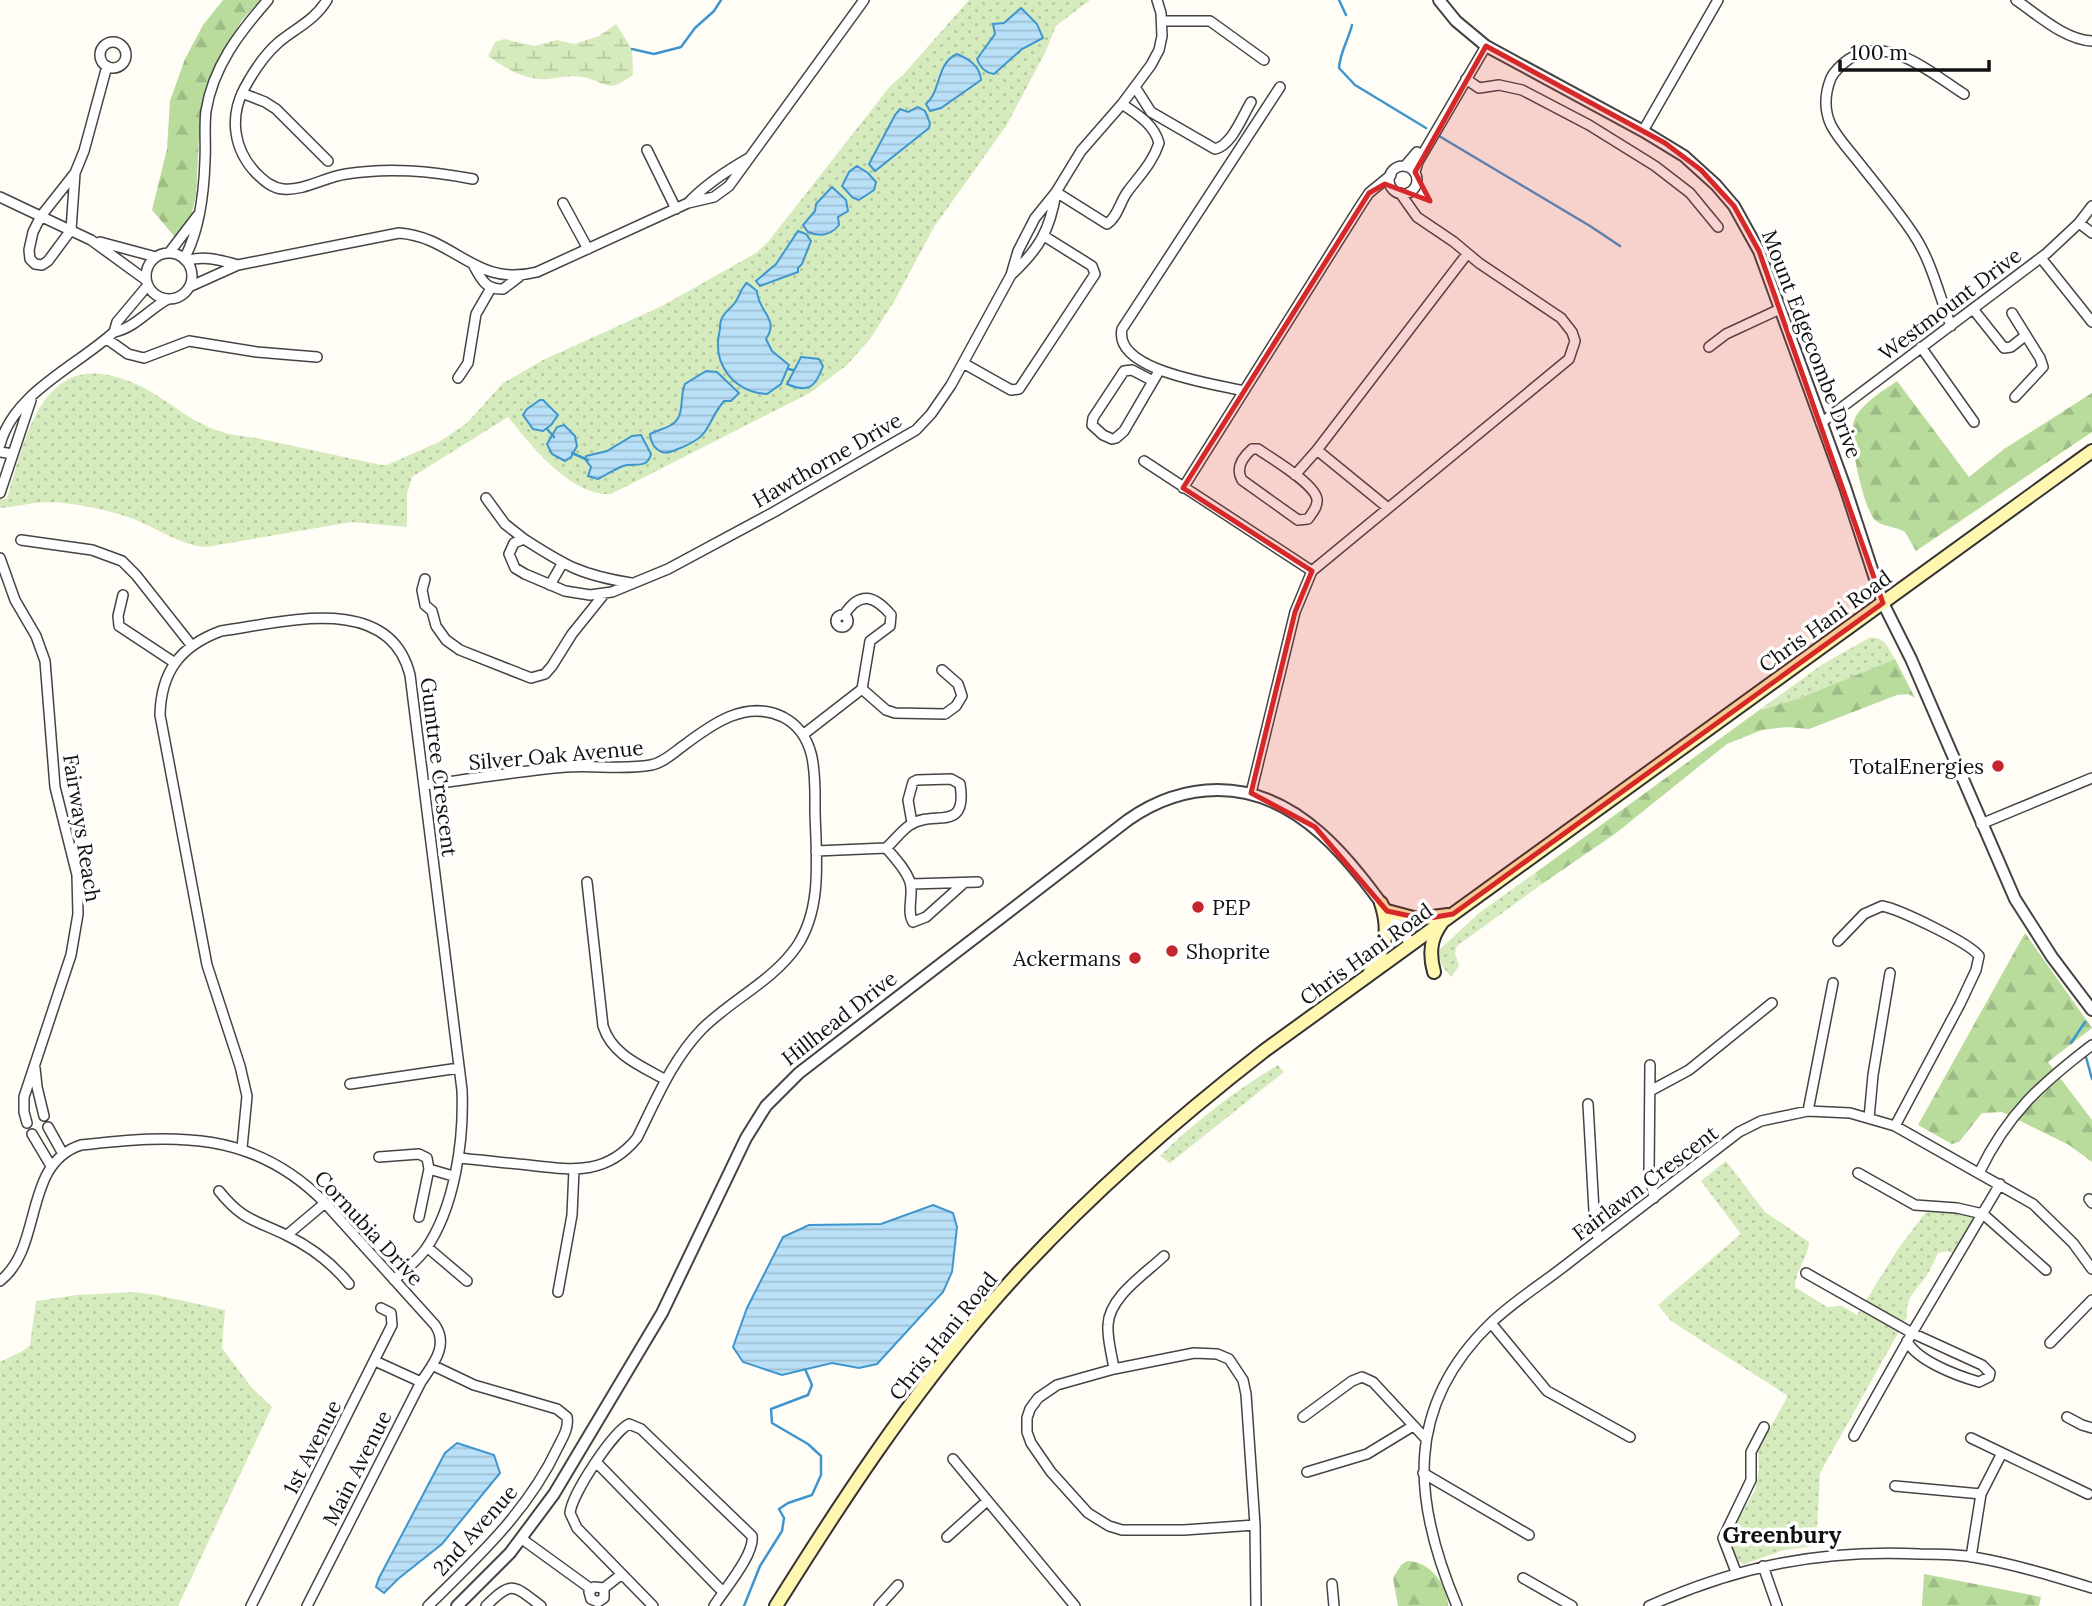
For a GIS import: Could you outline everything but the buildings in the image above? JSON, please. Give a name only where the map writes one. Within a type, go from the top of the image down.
[{"type":"main road","name":"Chris Hani Road","points":[[776,1606],[838,1509],[916,1397],[988,1307],[1048,1243],[1122,1171],[1192,1109],[1264,1051],[2092,451]]},
{"type":"main road","points":[[1366,978],[1386,942],[1384,907],[1417,919],[1448,917]]},
{"type":"main road","points":[[1434,972],[1432,943],[1448,917]]},
{"type":"street","points":[[189,287],[192,274],[185,260],[195,235],[204,181],[206,113],[212,90],[236,38],[268,0]]},
{"type":"street","points":[[327,0],[312,19],[265,56],[242,93],[235,117],[235,132],[239,148],[249,166],[271,186],[293,189],[343,174],[403,169],[439,172],[473,179]]},
{"type":"street","points":[[18,440],[1,438],[12,417],[55,375],[110,335],[126,330],[154,306],[180,296],[189,287],[238,265],[399,233],[430,239],[474,266],[501,276],[519,277],[537,272],[688,203],[714,197],[734,180],[864,0]]},
{"type":"street","name":"Hawthorne Drive","points":[[524,539],[510,548],[510,561],[515,568],[565,591],[605,593],[668,569],[916,430],[931,414],[963,363],[1011,275],[1035,218],[1056,192],[1081,150],[1122,104],[1151,65],[1159,50],[1162,21],[1157,0]]},
{"type":"street","name":"Mount Edgecombe Drive","points":[[1439,0],[1462,27],[1486,46],[1675,150],[1701,170],[1734,206],[1759,251],[1853,510],[1883,603],[1915,669],[2015,899],[2052,957],[2092,1010]]},
{"type":"street","points":[[1643,131],[1718,0]]},
{"type":"street","points":[[2016,0],[2065,32],[2092,41]]},
{"type":"street","points":[[1162,21],[1210,21],[1264,60]]},
{"type":"street","points":[[1409,208],[1411,191],[1417,182],[1415,172],[1418,162],[1486,46]]},
{"type":"street","points":[[1951,326],[1914,235],[1830,124],[1825,107],[1832,76],[1842,64],[1855,55],[1870,50],[1885,50],[1903,57],[1964,94]]},
{"type":"street","points":[[75,173],[71,230],[48,261],[42,265],[35,264],[30,259],[29,250],[33,232],[41,216],[75,173],[84,151],[107,66]]},
{"type":"street","points":[[1466,79],[1479,88],[1499,85],[1522,90],[1589,125],[1655,166],[1690,193],[1718,227]]},
{"type":"street","points":[[1135,87],[1151,112],[1214,149],[1222,147],[1230,137],[1251,102]]},
{"type":"street","points":[[1244,391],[1159,371],[1131,352],[1123,343],[1121,335],[1122,329],[1280,87]]},
{"type":"street","points":[[1183,488],[1365,199],[1396,168],[1405,166],[1413,159],[1447,102],[1459,90]]},
{"type":"street","points":[[242,93],[276,109],[328,161]]},
{"type":"street","points":[[1056,192],[1107,225],[1112,222],[1126,193],[1149,164],[1159,143],[1157,133],[1122,104]]},
{"type":"street","points":[[647,150],[676,209]]},
{"type":"street","points":[[688,203],[726,171],[750,158]]},
{"type":"street","points":[[1405,166],[1415,172]]},
{"type":"street","points":[[726,171],[734,180]]},
{"type":"street","points":[[1391,175],[1392,186]]},
{"type":"street","points":[[1251,793],[1296,612],[1312,571],[1561,367],[1573,350],[1575,341],[1572,332],[1561,318],[1416,217],[1392,186],[1379,185]]},
{"type":"street","points":[[706,186],[714,197]]},
{"type":"street","points":[[1400,193],[1411,191]]},
{"type":"street","name":"Hawthorne Drive","points":[[1011,275],[1042,240],[1049,225],[1056,192]]},
{"type":"street","points":[[0,197],[91,240],[147,282],[156,295],[167,299]]},
{"type":"street","points":[[563,203],[588,249]]},
{"type":"street","name":"Westmount Drive","points":[[1821,423],[2041,258],[2079,223],[2092,206]]},
{"type":"street","points":[[91,240],[156,257],[169,253],[198,215]]},
{"type":"street","points":[[1035,218],[1049,225]]},
{"type":"street","points":[[2079,223],[2092,233]]},
{"type":"street","points":[[963,363],[1011,390],[1018,389],[1095,274],[1093,266],[1042,240],[1025,237]]},
{"type":"street","points":[[169,253],[185,260],[209,258],[238,265]]},
{"type":"street","points":[[1296,475],[1468,254]]},
{"type":"street","points":[[110,335],[147,282],[147,268],[156,257]]},
{"type":"street","points":[[2041,258],[2092,322]]},
{"type":"street","points":[[474,266],[491,288],[503,289],[519,277]]},
{"type":"street","points":[[458,378],[468,363],[478,308],[491,288]]},
{"type":"street","points":[[1709,347],[1727,334],[1780,309]]},
{"type":"street","points":[[1973,309],[2004,348],[2011,347],[2025,336]]},
{"type":"street","points":[[2012,313],[2043,367],[2015,397]]},
{"type":"street","points":[[110,335],[128,354],[144,358],[189,341],[257,352],[317,356]]},
{"type":"street","points":[[1921,347],[1974,422]]},
{"type":"street","points":[[1153,382],[1132,370],[1124,370],[1093,418],[1092,425],[1095,429],[1112,439],[1120,436],[1153,382],[1159,371]]},
{"type":"street","points":[[0,493],[32,398]]},
{"type":"street","points":[[1255,449],[1296,475],[1312,491],[1317,501],[1313,512],[1303,521],[1247,484],[1239,475],[1238,469],[1247,453],[1255,449]]},
{"type":"street","points":[[1317,450],[1388,508]]},
{"type":"street","points":[[0,452],[13,454]]},
{"type":"street","points":[[1144,461],[1312,571]]},
{"type":"street","points":[[486,498],[505,524],[562,564],[579,572],[631,583]]},
{"type":"street","points":[[21,540],[92,550],[122,561],[192,646]]},
{"type":"street","name":"Fairways Reach","points":[[0,558],[15,600],[36,636],[44,661],[55,787],[77,885],[76,933],[24,1097],[27,1123]]},
{"type":"street","points":[[550,585],[562,564]]},
{"type":"street","points":[[425,579],[422,590],[425,605],[432,611],[436,626],[446,640],[460,650],[531,678],[545,674],[552,666],[572,634],[605,593]]},
{"type":"street","points":[[123,595],[118,615],[119,626],[175,663]]},
{"type":"street","points":[[458,1158],[574,1170],[609,1162],[638,1138],[666,1080],[684,1051],[702,1030],[770,975],[796,947],[807,930],[813,911],[816,851],[814,768],[810,746],[804,734],[862,689],[870,641],[890,626],[891,615],[875,599],[868,598],[855,603],[844,615]]},
{"type":"street","name":"Gumtree Crescent","points":[[242,1148],[247,1096],[207,965],[160,715],[164,680],[175,663],[192,646],[221,631],[338,617],[370,626],[397,647],[408,666],[425,785],[463,1112],[458,1158],[442,1219],[413,1265],[394,1280]]},
{"type":"street","points":[[862,689],[891,712],[945,714],[956,706],[962,695],[958,684],[942,670]]},
{"type":"street","name":"Silver Oak Avenue","points":[[425,785],[567,767],[653,765],[718,723],[754,709],[788,720],[804,734]]},
{"type":"street","points":[[1982,824],[2092,778]]},
{"type":"street","points":[[816,851],[887,848],[912,823],[954,814],[961,805],[960,784],[951,779],[913,782],[908,800],[912,823]]},
{"type":"street","name":"Hillhead Drive","points":[[457,1606],[522,1539],[565,1478],[662,1312],[746,1138],[766,1106],[786,1083],[1138,813],[1164,799],[1207,790],[1251,793],[1280,804],[1315,827],[1384,907],[1411,944]]},
{"type":"street","points":[[887,848],[909,877],[911,920],[916,922],[964,883]]},
{"type":"street","points":[[911,884],[978,882]]},
{"type":"street","points":[[587,883],[603,1026],[607,1037],[625,1057],[666,1080]]},
{"type":"street","points":[[1838,941],[1864,915],[1882,906],[1915,919],[1979,956],[1976,970],[1960,1004],[1895,1126]]},
{"type":"street","points":[[1869,1118],[1873,1075],[1890,973]]},
{"type":"street","points":[[1808,1111],[1833,983]]},
{"type":"street","points":[[1650,1091],[1689,1070],[1772,1003]]},
{"type":"street","points":[[1979,1172],[2006,1124],[2028,1098],[2092,1045]]},
{"type":"street","points":[[1650,1065],[1649,1157],[1654,1198]]},
{"type":"street","name":"Fairways Reach","points":[[35,1066],[44,1116]]},
{"type":"street","points":[[350,1084],[459,1068]]},
{"type":"street","points":[[1588,1104],[1598,1240]]},
{"type":"street","name":"Fairlawn Crescent","points":[[1457,1606],[1426,1510],[1423,1473],[1426,1439],[1432,1415],[1451,1373],[1491,1323],[1739,1132],[1761,1121],[1808,1111],[1850,1113],[1895,1126],[2033,1204],[2073,1242],[2092,1269]]},
{"type":"street","points":[[48,1127],[63,1154]]},
{"type":"street","points":[[32,1134],[51,1166]]},
{"type":"street","name":"Cornubia Drive","points":[[0,1281],[13,1269],[20,1257],[43,1181],[51,1166],[63,1154],[80,1145],[184,1139],[242,1148],[278,1164],[309,1185],[439,1332],[442,1348]]},
{"type":"street","points":[[379,1157],[419,1154],[427,1158],[429,1169],[419,1217]]},
{"type":"street","points":[[429,1169],[453,1176]]},
{"type":"street","points":[[558,1292],[572,1215],[574,1170]]},
{"type":"street","points":[[1858,1173],[1915,1205],[1958,1208],[1983,1214],[2046,1270]]},
{"type":"street","points":[[1854,1436],[2000,1184]]},
{"type":"street","points":[[219,1191],[243,1216],[286,1235],[328,1261],[349,1284]]},
{"type":"street","points":[[286,1235],[325,1202]]},
{"type":"street","points":[[426,1247],[467,1281]]},
{"type":"street","points":[[1114,1369],[1109,1340],[1110,1314],[1125,1293],[1164,1256]]},
{"type":"street","points":[[1806,1273],[1909,1337],[1982,1365],[1990,1373],[1989,1377],[1986,1381],[1979,1382],[1920,1357],[1913,1352],[1909,1337]]},
{"type":"street","points":[[2050,1343],[2092,1300]]},
{"type":"street","name":"1st Avenue","points":[[251,1606],[375,1361],[393,1320],[391,1313],[381,1308]]},
{"type":"street","points":[[1491,1323],[1547,1391],[1630,1437]]},
{"type":"street","name":"Main Avenue","points":[[307,1606],[421,1382],[442,1348]]},
{"type":"street","points":[[1255,1525],[1184,1530],[1122,1530],[1097,1520],[1051,1472],[1031,1443],[1027,1418],[1038,1398],[1049,1389],[1114,1369],[1194,1353],[1217,1354],[1229,1359],[1243,1381],[1246,1394],[1255,1525],[1256,1606]]},
{"type":"street","points":[[375,1361],[421,1382]]},
{"type":"street","name":"2nd Avenue","points":[[428,1606],[484,1552],[521,1508],[552,1460],[568,1424],[567,1417],[557,1409],[474,1385],[432,1365]]},
{"type":"street","points":[[1303,1418],[1352,1381],[1362,1377],[1373,1382],[1426,1439]]},
{"type":"street","points":[[2067,1417],[2092,1428]]},
{"type":"street","points":[[653,1606],[572,1520],[571,1507],[575,1496],[619,1431],[629,1424],[635,1425],[748,1529],[753,1541],[751,1549],[714,1606]]},
{"type":"street","points":[[1307,1472],[1367,1454],[1413,1426]]},
{"type":"street","points":[[1736,1572],[1723,1538],[1751,1480],[1751,1452],[1764,1427]]},
{"type":"street","points":[[1971,1438],[2088,1494]]},
{"type":"street","points":[[1971,1557],[1981,1494],[2002,1453]]},
{"type":"street","points":[[953,1460],[1075,1606]]},
{"type":"street","points":[[597,1463],[723,1592]]},
{"type":"street","points":[[1423,1473],[1529,1535]]},
{"type":"street","points":[[1895,1486],[1981,1494]]},
{"type":"street","points":[[947,1537],[986,1501]]},
{"type":"street","points":[[522,1539],[591,1589]]},
{"type":"street","points":[[1649,1606],[1736,1572],[1795,1560],[1863,1553],[1971,1557],[2023,1567],[2092,1588]]},
{"type":"street","points":[[1763,1566],[1777,1606]]},
{"type":"street","points":[[604,1588],[622,1574]]},
{"type":"street","points":[[1523,1578],[1572,1606]]},
{"type":"street","points":[[1332,1584],[1334,1606]]},
{"type":"street","points":[[878,1606],[898,1585]]},
{"type":"street","points":[[591,1589],[597,1586],[604,1588]]},
{"type":"street","points":[[486,1606],[500,1592],[510,1588],[516,1589],[541,1606]]},
{"type":"street","points":[[591,1589],[590,1596],[597,1604],[604,1598],[604,1588]]},
{"type":"highlighted area","points":[[1486,46],[1665,143],[1701,170],[1734,206],[1759,251],[1883,603],[1453,914],[1424,919],[1387,911],[1315,827],[1251,793],[1295,612],[1312,571],[1183,488],[1369,193],[1385,184],[1430,201],[1415,172]]},
{"type":"green space","points":[[223,0],[260,0],[242,20],[218,60],[200,119],[196,195],[191,217],[175,237],[152,210],[167,149],[170,101],[185,59],[203,25]]},
{"type":"green space","points":[[969,0],[1090,0],[1056,26],[1045,53],[1006,126],[934,227],[895,300],[870,339],[847,365],[810,393],[611,494],[581,487],[566,478],[540,454],[508,417],[412,477],[407,494],[407,527],[351,522],[206,547],[185,542],[125,516],[85,506],[44,502],[0,508],[0,499],[7,499],[23,446],[45,399],[61,383],[82,375],[108,375],[140,386],[198,422],[224,433],[381,465],[387,465],[439,442],[467,423],[503,383],[543,360],[662,306],[756,253],[768,242],[891,85]]},
{"type":"green space","points":[[616,24],[632,49],[633,75],[612,86],[578,76],[532,78],[509,69],[488,56],[495,42],[504,39],[534,46],[557,40],[574,44],[599,36]]},
{"type":"green space","points":[[1897,381],[1969,477],[2004,449],[2092,393],[2092,432],[1916,551],[1905,532],[1878,522],[1870,513],[1853,442],[1854,421],[1861,409]]},
{"type":"green space","points":[[1869,638],[1882,641],[1895,659],[1800,698],[1758,711],[1823,664]]},
{"type":"green space","points":[[1895,659],[1915,698],[1908,694],[1897,695],[1809,729],[1787,727],[1762,730],[1727,744],[1616,833],[1542,884],[1535,873],[1758,711],[1800,698]]},
{"type":"green space","points":[[1535,873],[1542,884],[1457,946],[1455,953],[1459,966],[1451,977],[1437,952],[1479,913]]},
{"type":"green space","points":[[2025,933],[2092,1028],[2048,1062],[2092,1120],[2092,1162],[2069,1145],[2002,1112],[1982,1113],[1959,1142],[1952,1144],[1918,1125]]},
{"type":"green space","points":[[1278,1065],[1284,1072],[1170,1163],[1160,1156],[1216,1107]]},
{"type":"green space","points":[[1726,1161],[1765,1212],[1809,1242],[1795,1287],[1827,1307],[1842,1306],[1857,1315],[1898,1249],[1926,1212],[1954,1213],[1974,1218],[1953,1254],[1948,1251],[1938,1253],[1927,1275],[1911,1296],[1907,1305],[1907,1317],[1820,1473],[1816,1546],[1784,1550],[1744,1564],[1739,1562],[1729,1544],[1730,1534],[1755,1490],[1759,1469],[1758,1449],[1788,1396],[1671,1321],[1658,1305],[1741,1234],[1701,1181]]},
{"type":"green space","points":[[133,1292],[225,1310],[222,1348],[251,1387],[272,1407],[178,1606],[0,1606],[0,1362],[30,1345],[36,1301],[77,1295]]},
{"type":"green space","points":[[1407,1561],[1423,1565],[1436,1576],[1445,1590],[1448,1606],[1398,1606],[1393,1578]]},
{"type":"green space","points":[[1924,1574],[2041,1597],[2039,1606],[1922,1606]]},
{"type":"water","points":[[1021,8],[1037,24],[1043,38],[1022,49],[994,74],[988,72],[981,67],[977,59],[995,34],[993,24],[1004,23]]},
{"type":"water","points":[[957,54],[973,64],[979,71],[981,80],[941,108],[930,111],[926,104],[931,99],[945,64]]},
{"type":"water","points":[[918,107],[925,111],[930,123],[929,128],[875,171],[869,164],[895,115],[900,109],[908,112]]},
{"type":"water","points":[[857,166],[876,182],[874,190],[859,200],[853,198],[842,186],[849,172]]},
{"type":"water","points":[[832,187],[846,200],[848,211],[838,217],[839,225],[829,233],[821,235],[808,232],[803,225],[815,211],[816,204]]},
{"type":"water","points":[[798,231],[806,234],[811,241],[798,272],[760,286],[756,281],[776,264]]},
{"type":"water","points":[[747,283],[757,291],[770,321],[770,332],[766,339],[772,351],[789,365],[781,384],[767,394],[755,392],[736,382],[728,375],[719,356],[721,320]]},
{"type":"water","points":[[801,357],[819,359],[823,366],[818,379],[806,388],[787,384]]},
{"type":"water","points":[[706,371],[717,372],[739,393],[731,401],[724,401],[698,439],[670,452],[659,451],[650,434],[676,421],[685,384]]},
{"type":"water","points":[[540,400],[558,415],[543,431],[533,429],[523,415]]},
{"type":"water","points":[[564,425],[575,436],[577,446],[571,457],[565,461],[552,454],[547,444],[557,427]]},
{"type":"water","points":[[641,435],[651,454],[646,462],[623,466],[598,479],[588,476],[591,467],[585,459],[586,456],[607,451],[632,436]]},
{"type":"water","points":[[933,1205],[953,1213],[957,1227],[952,1272],[943,1292],[877,1364],[859,1368],[832,1363],[782,1375],[743,1362],[733,1347],[747,1308],[783,1237],[809,1225],[881,1224]]},
{"type":"water","points":[[457,1443],[494,1455],[500,1473],[442,1544],[384,1593],[376,1587],[379,1578],[445,1453]]},
{"type":"waterway","points":[[632,49],[654,54],[681,47],[721,0]]},
{"type":"waterway","points":[[1339,0],[1346,15]]},
{"type":"waterway","points":[[1352,25],[1339,68],[1355,85],[1426,128]]},
{"type":"waterway","points":[[1439,136],[1620,246]]},
{"type":"waterway","points":[[788,369],[793,370]]},
{"type":"waterway","points":[[547,429],[554,437]]},
{"type":"waterway","points":[[572,453],[588,460]]},
{"type":"waterway","points":[[2071,1043],[2085,1022]]},
{"type":"waterway","points":[[2086,1057],[2092,1079]]},
{"type":"waterway","points":[[744,1606],[760,1566],[782,1531],[784,1518],[779,1509],[812,1495],[821,1475],[821,1456],[808,1444],[772,1423],[771,1409],[808,1395],[812,1385],[805,1369]]},
{"type":"place","name":"TotalEnergies","points":[[1998,766]]},
{"type":"place","name":"PEP","points":[[1198,907]]},
{"type":"place","name":"Shoprite","points":[[1172,951]]},
{"type":"place","name":"Ackermans","points":[[1135,958]]},
{"type":"district","name":"Greenbury","points":[[1782,1534]]}]
